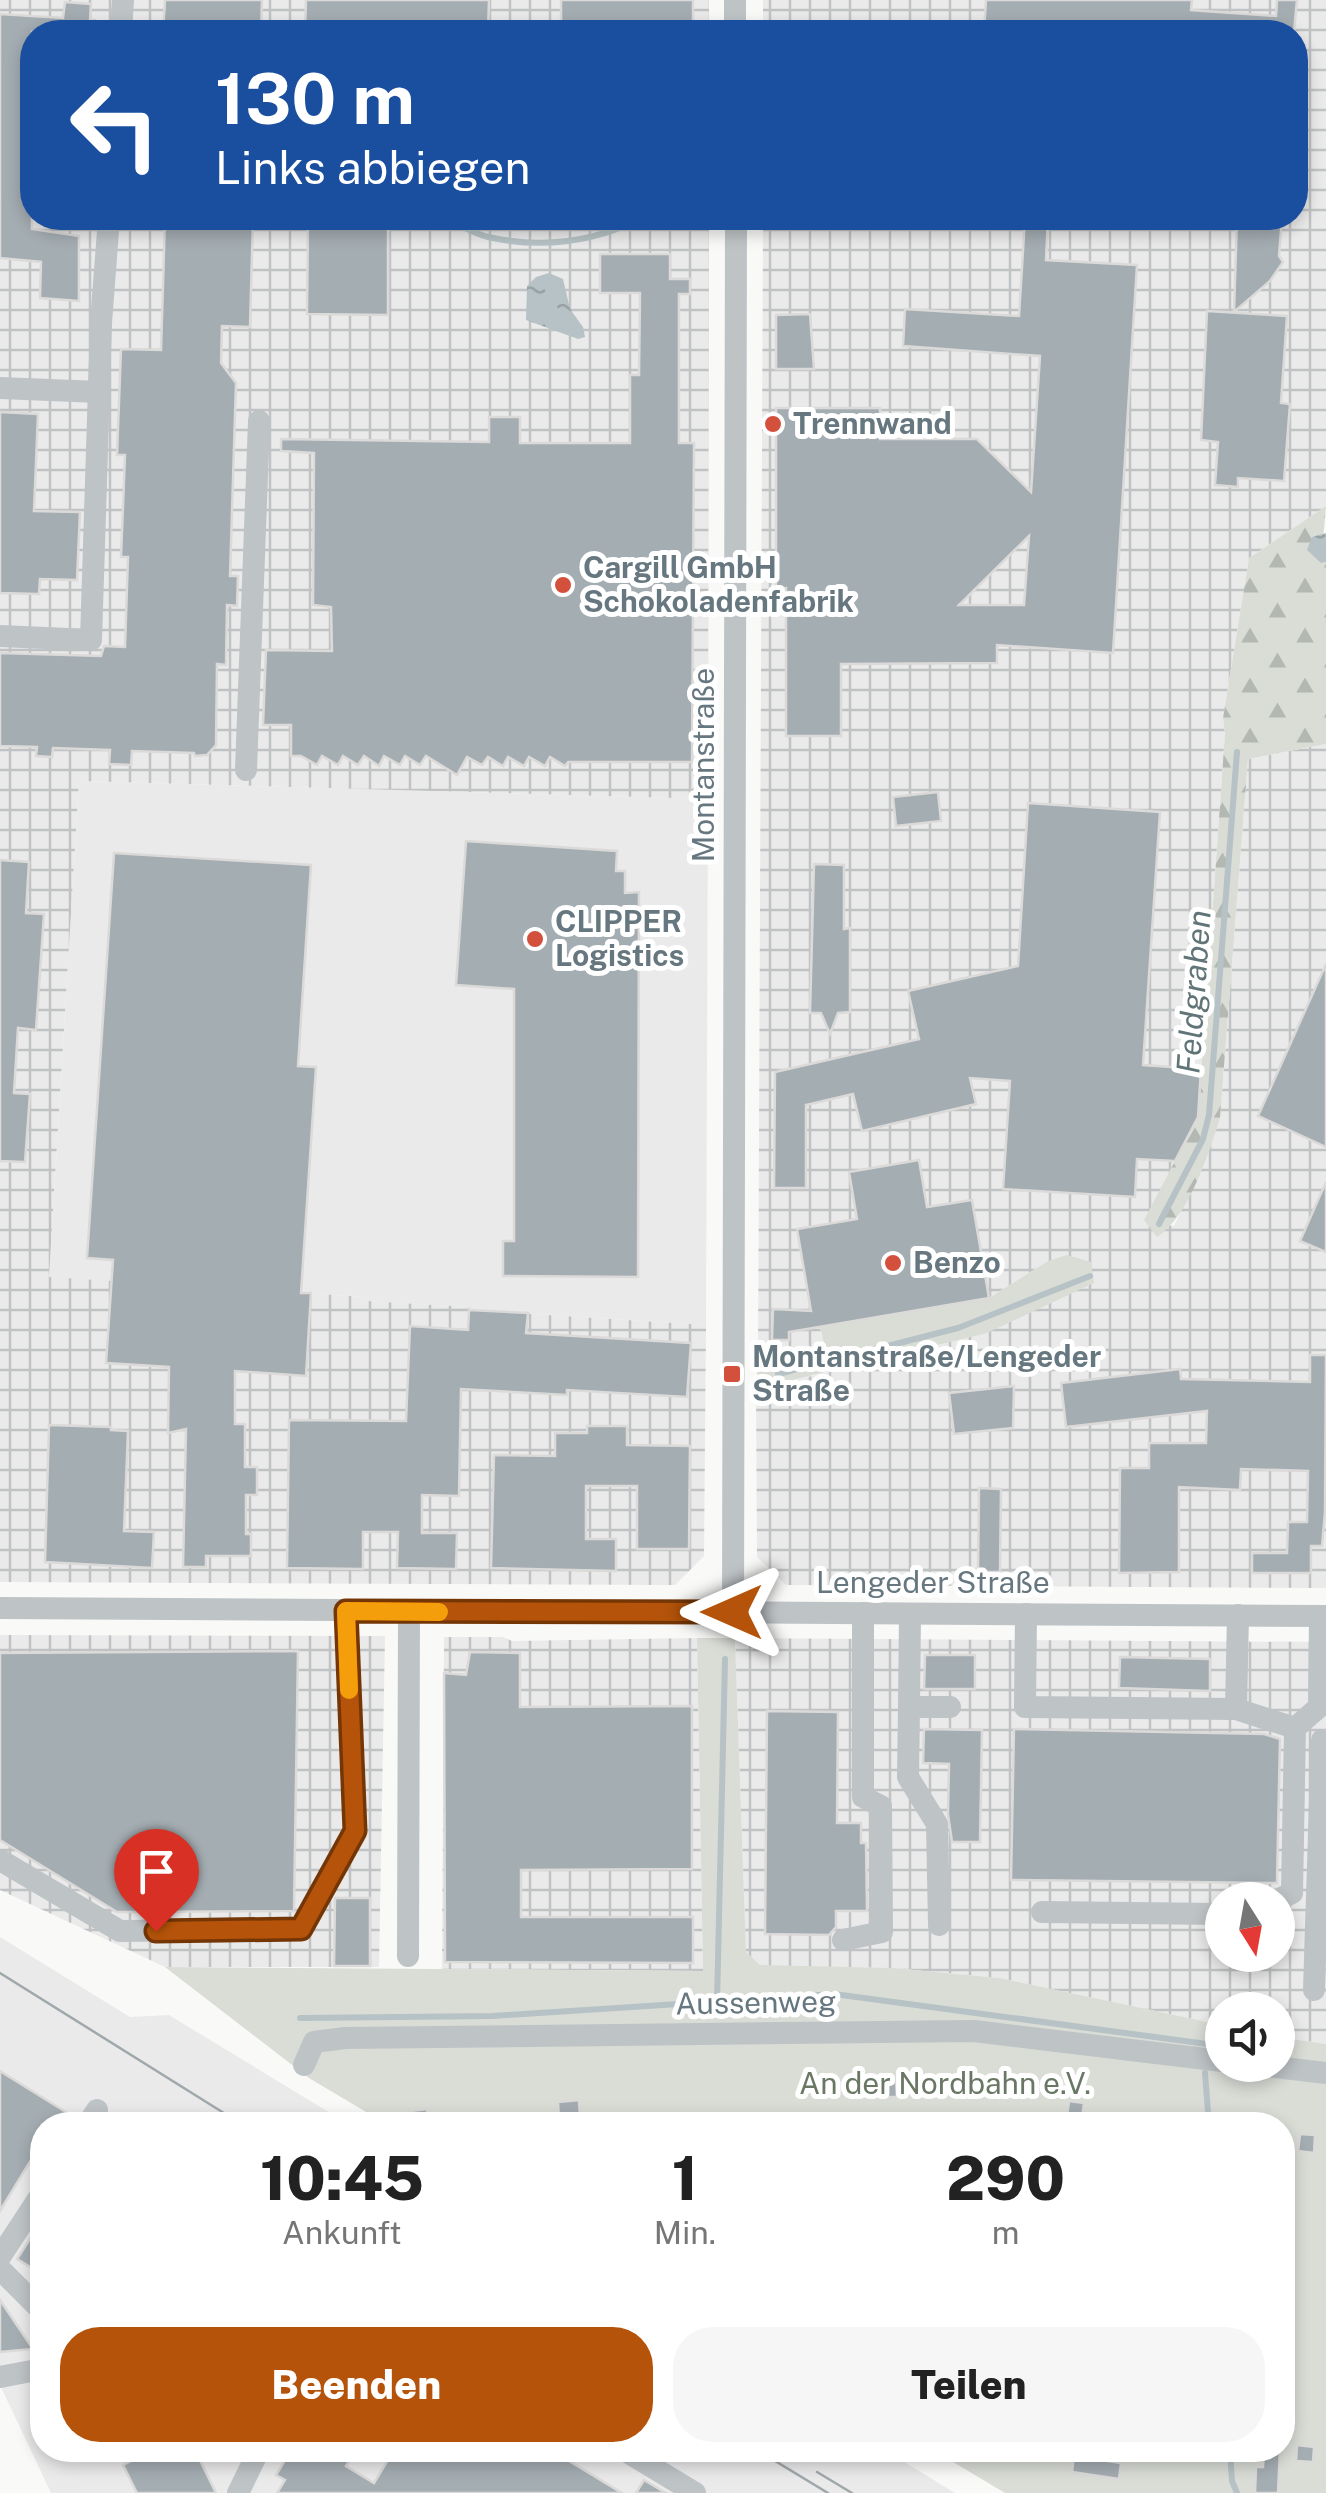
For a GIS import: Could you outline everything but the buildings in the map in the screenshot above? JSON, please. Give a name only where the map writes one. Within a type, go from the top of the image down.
[{"type":"street","points":[[0,636],[91,640],[108,230]]},
{"type":"street","name":"Montanstraße","points":[[732,1612],[736,230]]},
{"type":"street","points":[[0,388],[99,392]]},
{"type":"street","points":[[246,770],[258,421]]},
{"type":"street","name":"Lengeder Straße","points":[[0,1608],[1323,1616]]},
{"type":"street","points":[[0,1860],[120,1932],[301,1929],[355,1831],[346,1611]]},
{"type":"street","points":[[408,1956],[409,1611]]},
{"type":"street","points":[[843,1940],[882,1932],[880,1806],[862,1797],[863,1613]]},
{"type":"street","points":[[910,1614],[908,1777],[937,1824],[939,1925]]},
{"type":"street","points":[[1026,1614],[1024,1707],[1236,1709],[1295,1728]]},
{"type":"street","points":[[1236,1709],[1238,1615]]},
{"type":"street","points":[[1292,1882],[1295,1728],[1319,1707],[1323,1616]]},
{"type":"street","points":[[910,1706],[950,1707]]},
{"type":"street","points":[[1314,1990],[1322,1740],[1326,1740]]},
{"type":"street","points":[[1042,1912],[1205,1914]]},
{"type":"street","name":"Aussenweg","points":[[304,2065],[314,2042],[345,2038],[974,2031],[1205,2059]]},
{"type":"street","points":[[1295,2069],[1326,2073]]},
{"type":"street","points":[[0,2257],[30,2211]]},
{"type":"street","points":[[0,2269],[30,2300]]},
{"type":"street","points":[[0,2378],[30,2372]]},
{"type":"street","points":[[238,2493],[253,2462]]},
{"type":"street","points":[[644,2462],[695,2493]]},
{"type":"shaded area","points":[[0,0],[709,0],[709,20],[20,20],[20,230],[709,230],[708,799],[79,781],[49,1277],[366,1297],[367,1301],[470,1310],[706,1325],[704,1556],[675,1585],[0,1582]]},
{"type":"shaded area","points":[[763,0],[1326,0],[1326,506],[1249,558],[1223,718],[1198,1117],[1145,1220],[1174,1226],[1220,1118],[1248,759],[1326,744],[1326,1588],[786,1585],[757,1557],[756,1389],[936,1347],[1048,1261],[989,1298],[820,1327],[825,1348],[758,1361],[763,230],[1308,230],[1308,20],[763,20]]},
{"type":"shaded area","points":[[79,781],[708,799],[706,1325],[469,1310],[366,1301],[365,1297],[49,1278]]},
{"type":"shaded area","points":[[0,1635],[385,1636],[379,1967],[165,1967],[0,1890]]},
{"type":"shaded area","points":[[444,1637],[503,1637],[512,1641],[697,1638],[703,1971],[442,1969]]},
{"type":"shaded area","points":[[735,1638],[1326,1642],[1326,2044],[1295,2039],[1295,1992],[1205,1992],[1205,2021],[998,1978],[893,1968],[760,1966],[746,1952]]},
{"type":"shaded area","points":[[0,1937],[130,2017],[169,2015],[329,2112],[30,2112],[30,2449],[0,2385]]},
{"type":"shaded area","points":[[36,2462],[905,2462],[955,2493],[51,2493]]},
{"type":"green space","points":[[1326,506],[1321,563],[1326,562],[1326,744],[1248,759],[1220,1118],[1188,1200],[1157,1237],[1144,1220],[1198,1117],[1223,718],[1249,558]]},
{"type":"green space","points":[[1067,1255],[1091,1262],[1094,1283],[987,1333],[756,1389],[758,1361],[825,1348],[820,1326],[989,1298],[1048,1261]]},
{"type":"green space","name":"An der Nordbahn e.V.","points":[[697,1638],[735,1638],[746,1952],[760,1965],[893,1968],[999,1978],[1205,2021],[1205,2082],[1295,2082],[1295,2039],[1326,2044],[1326,2493],[1005,2493],[953,2462],[1295,2462],[1295,2112],[366,2112],[309,2078],[165,1967],[703,1971]]},
{"type":"water","points":[[549,273],[563,279],[570,309],[585,337],[578,339],[526,320],[527,286],[536,277]]},
{"type":"water","points":[[1326,533],[1326,562],[1321,563],[1307,550],[1312,537]]},
{"type":"waterway","name":"Feldgraben","points":[[470,230],[508,241],[548,243],[613,230]]},
{"type":"waterway","name":"Feldgraben","points":[[1159,1224],[1203,1139],[1209,1115],[1237,752]]},
{"type":"waterway","name":"Feldgraben","points":[[778,1374],[958,1328],[1090,1276]]},
{"type":"waterway","points":[[717,2004],[725,1659]]},
{"type":"waterway","points":[[300,2018],[492,2016],[834,1994],[1205,2044]]},
{"type":"waterway","points":[[1206,2082],[1208,2112]]},
{"type":"waterway","points":[[1231,2462],[1237,2493]]},
{"type":"tram line","points":[[0,1973],[222,2112]]},
{"type":"tram line","points":[[777,2462],[828,2493]]},
{"type":"tram line","points":[[817,2472],[852,2493]]},
{"type":"slow traffic","points":[[349,1690],[346,1611],[439,1612]]},
{"type":"place","name":"Trennwand","points":[[773,424]]},
{"type":"place","name":"Cargill GmbH Schokoladenfabrik","points":[[563,585]]},
{"type":"place","name":"CLIPPER Logistics","points":[[535,939]]},
{"type":"place","name":"Benzo","points":[[893,1263]]},
{"type":"place","name":"Montanstraße/Lengeder Straße","points":[[732,1374]]},
{"type":"route","points":[[156,1931],[301,1929],[355,1831],[346,1611],[732,1612]]}]
